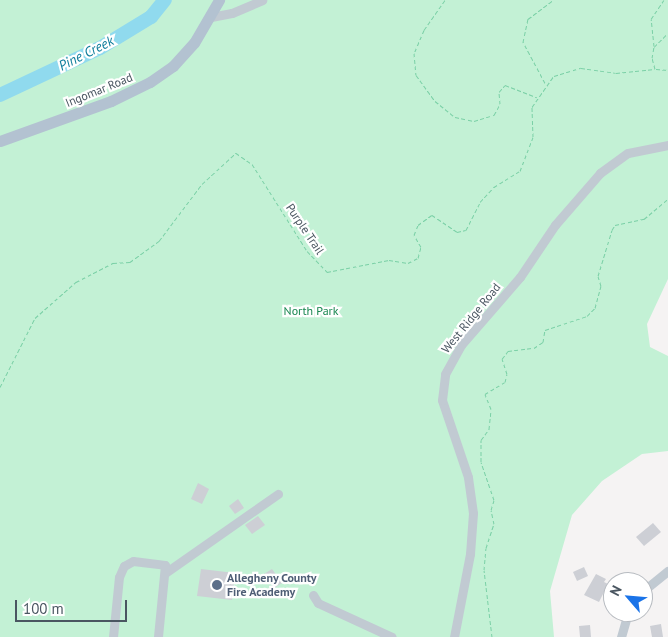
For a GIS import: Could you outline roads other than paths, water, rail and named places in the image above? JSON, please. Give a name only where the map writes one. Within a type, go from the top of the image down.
[{"type":"main road","name":"Ingomar Road","points":[[0,141],[117,99],[150,82],[184,55],[211,17],[219,0]]},
{"type":"street","points":[[211,17],[232,13],[262,0]]},
{"type":"street","name":"West Ridge Road","points":[[454,637],[470,554],[473,513],[468,477],[442,400],[446,374],[461,346],[516,283],[555,225],[588,184],[622,156],[668,145]]},
{"type":"street","points":[[165,573],[278,494]]},
{"type":"street","points":[[112,637],[119,577],[124,566],[130,561],[165,565],[158,637]]},
{"type":"street","points":[[653,583],[668,571]]},
{"type":"street","points":[[313,596],[318,603],[392,637]]},
{"type":"street","points":[[621,637],[625,622]]},
{"type":"waterway","name":"Pine Creek","points":[[0,95],[100,48],[151,17],[165,0]]},
{"type":"place","name":"Allegheny County Fire Academy","points":[[217,585]]},
{"type":"park label","name":"North Park","points":[[311,311]]}]
